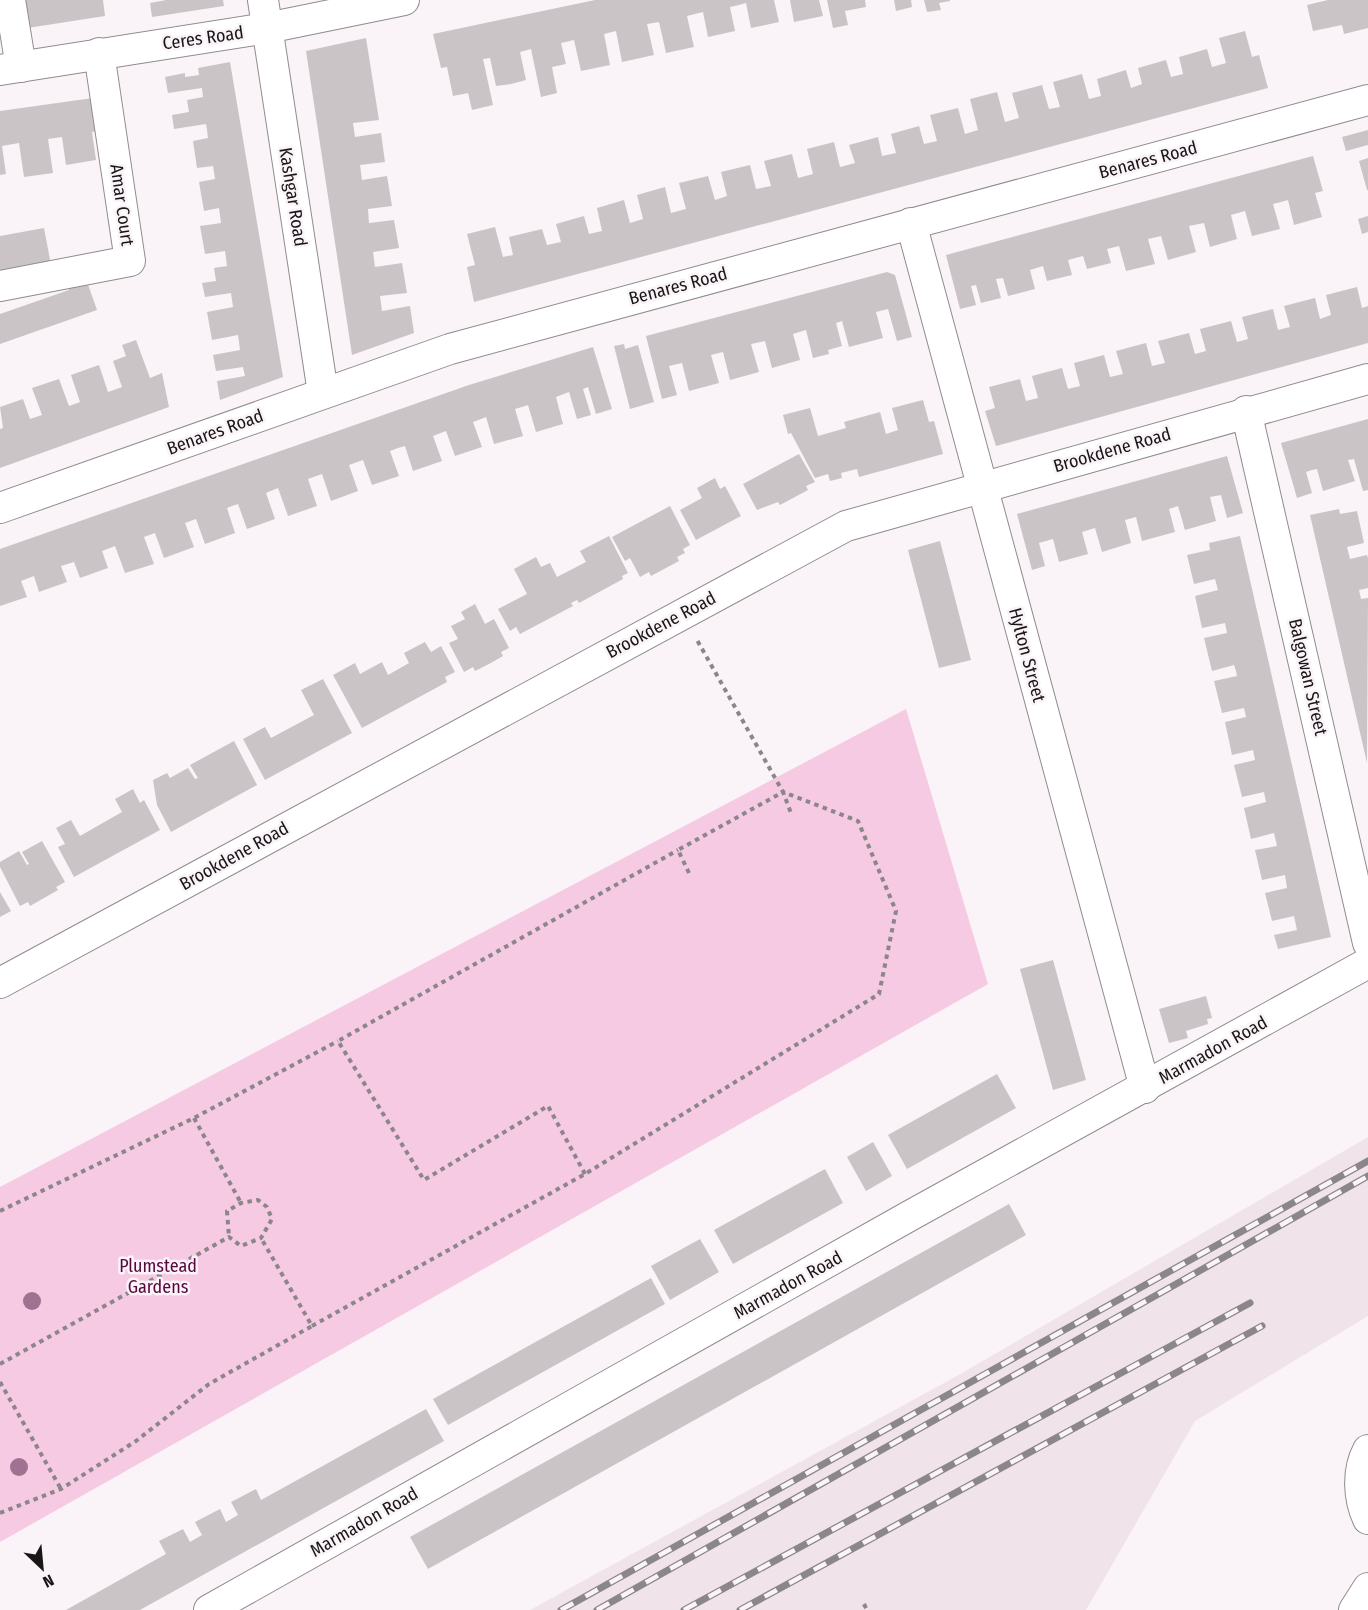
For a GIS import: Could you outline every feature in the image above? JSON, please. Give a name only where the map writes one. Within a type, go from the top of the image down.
[{"type":"street","points":[[10,0],[10,68]]},
{"type":"street","name":"Ceres Road","points":[[10,68],[99,53],[265,14],[404,0]]},
{"type":"street","name":"Kashgar Road","points":[[265,14],[323,393]]},
{"type":"street","name":"Amar Court","points":[[0,286],[130,261],[99,53]]},
{"type":"street","name":"Benares Road","points":[[0,508],[450,349],[1368,100]]},
{"type":"street","name":"Hylton Street","points":[[910,223],[1145,1088]]},
{"type":"street","name":"Brookdene Road","points":[[0,982],[846,526],[1246,411],[1368,379]]},
{"type":"street","name":"Balgowan Street","points":[[1246,411],[1368,943]]},
{"type":"street","name":"Marmadon Road","points":[[210,1610],[779,1289],[1368,963]]},
{"type":"street","points":[[1368,1450],[1363,1458],[1360,1484],[1368,1519]]},
{"type":"street","points":[[1354,1610],[1368,1588]]},
{"type":"path","points":[[681,614],[783,792],[791,813]]},
{"type":"path","points":[[0,1210],[194,1118],[338,1041],[783,792]]},
{"type":"path","points":[[0,1513],[61,1489],[136,1440],[209,1384],[585,1174],[879,994],[896,911],[858,821],[783,792]]},
{"type":"path","points":[[678,850],[689,873]]},
{"type":"path","points":[[338,1041],[424,1180],[548,1106],[585,1174]]},
{"type":"path","points":[[194,1118],[241,1203]]},
{"type":"path","points":[[258,1200],[267,1207],[272,1219],[261,1238],[240,1246],[229,1237],[227,1211],[241,1203],[258,1200]]},
{"type":"path","points":[[0,1364],[229,1237]]},
{"type":"path","points":[[261,1238],[312,1326]]},
{"type":"path","points":[[0,1382],[61,1489]]},
{"type":"path","points":[[864,1604],[867,1610]]},
{"type":"shaded area","points":[[1368,1137],[1368,1316],[1195,1421],[1086,1610],[530,1610],[955,1377]]},
{"type":"green space","name":"Plumstead Gardens","points":[[906,709],[988,984],[0,1542],[0,1187]]},
{"type":"building","points":[[17,0],[103,0],[105,16],[21,29]]},
{"type":"building","points":[[166,0],[223,0],[224,6],[152,17],[150,3]]},
{"type":"building","points":[[595,0],[774,0],[779,22],[751,28],[746,3],[730,7],[735,31],[708,37],[703,12],[687,16],[694,47],[666,53],[659,22],[647,24],[654,55],[622,62],[616,31],[604,34],[610,65],[581,71],[574,40],[561,43],[566,64],[552,67],[557,93],[541,97],[531,49],[520,52],[526,80],[511,84],[496,86],[490,58],[483,59],[493,105],[472,110],[468,93],[453,96],[447,67],[441,68],[433,34]]},
{"type":"building","points":[[790,0],[819,0],[823,16],[794,22]]},
{"type":"building","points":[[827,0],[865,0],[866,7],[845,11],[848,25],[833,28]]},
{"type":"building","points":[[894,0],[911,0],[912,7],[896,11]]},
{"type":"building","points":[[924,0],[950,1],[939,3],[941,10],[927,12]]},
{"type":"building","points":[[1328,0],[1368,0],[1368,28],[1344,34],[1342,25],[1313,31],[1307,5]]},
{"type":"building","points":[[1245,31],[1252,57],[1259,55],[1268,88],[474,302],[467,267],[475,265],[467,234],[495,227],[503,257],[513,255],[509,237],[542,229],[547,245],[561,242],[556,224],[584,216],[589,234],[602,231],[597,208],[624,200],[630,223],[643,219],[637,195],[665,187],[671,213],[686,209],[679,183],[708,176],[715,200],[727,196],[721,172],[750,165],[756,189],[771,186],[764,161],[792,154],[798,178],[813,174],[807,149],[834,142],[840,167],[855,163],[849,145],[878,137],[882,156],[896,153],[891,134],[919,126],[924,144],[937,141],[930,115],[958,108],[965,134],[978,130],[970,99],[997,92],[1005,122],[1019,118],[1012,93],[1042,85],[1049,109],[1060,107],[1053,82],[1082,74],[1089,99],[1101,96],[1097,79],[1126,70],[1131,88],[1142,84],[1138,68],[1166,60],[1171,77],[1183,74],[1179,57],[1207,49],[1212,67],[1226,63],[1219,38]]},
{"type":"building","points":[[366,38],[379,120],[353,123],[355,137],[381,133],[385,162],[360,165],[362,180],[387,176],[392,206],[368,209],[369,223],[394,220],[399,248],[373,252],[375,267],[402,263],[407,293],[380,296],[382,311],[410,306],[414,333],[352,355],[306,51]]},
{"type":"building","points":[[230,62],[283,377],[220,400],[217,381],[245,376],[243,367],[216,371],[213,355],[240,350],[238,335],[212,340],[207,312],[233,307],[231,293],[205,297],[202,283],[216,281],[214,268],[227,266],[225,251],[205,254],[200,226],[221,223],[219,208],[204,211],[199,182],[215,179],[213,166],[197,168],[193,141],[208,138],[206,124],[174,129],[172,115],[189,112],[187,100],[203,97],[202,88],[168,93],[165,77],[185,73],[185,77],[199,75],[198,68]]},
{"type":"building","points":[[93,98],[98,131],[92,132],[96,160],[66,165],[62,137],[48,139],[53,173],[24,177],[19,143],[2,146],[6,174],[0,175],[0,111]]},
{"type":"building","points":[[1368,130],[1368,145],[1346,151],[1342,137]]},
{"type":"building","points":[[1313,156],[1323,191],[1315,193],[1322,217],[1294,225],[1288,200],[1273,204],[1280,229],[1252,236],[1245,211],[1231,215],[1237,239],[1210,247],[1204,223],[1189,226],[1196,252],[1168,260],[1161,236],[1148,239],[1155,264],[1126,271],[1119,246],[1107,249],[1111,263],[1087,269],[1083,256],[1068,260],[1072,275],[1047,281],[1043,266],[1030,270],[1035,289],[1008,296],[1003,278],[996,279],[1001,298],[981,303],[976,285],[971,286],[976,305],[960,309],[946,255]]},
{"type":"building","points":[[1368,158],[1368,190],[1367,190],[1359,161]]},
{"type":"building","points":[[1368,216],[1368,232],[1362,234],[1358,219]]},
{"type":"building","points":[[44,228],[52,270],[0,279],[0,236]]},
{"type":"building","points":[[887,272],[895,275],[912,337],[897,341],[888,309],[876,312],[883,338],[849,347],[842,321],[836,323],[842,346],[828,350],[829,354],[813,358],[806,330],[793,334],[800,360],[772,368],[765,341],[751,344],[759,372],[730,380],[723,352],[711,355],[719,383],[689,391],[682,363],[669,366],[677,395],[662,399],[646,336]]},
{"type":"building","points":[[85,276],[97,310],[0,344],[0,314],[69,290],[67,282]]},
{"type":"building","points":[[1357,287],[1362,308],[1368,306],[1368,343],[996,446],[985,411],[995,408],[989,387],[1020,379],[1026,401],[1038,398],[1032,376],[1062,368],[1068,389],[1080,386],[1074,363],[1104,355],[1110,377],[1123,374],[1116,351],[1146,343],[1152,366],[1165,363],[1158,341],[1189,333],[1195,354],[1206,351],[1200,329],[1231,321],[1237,342],[1248,339],[1242,317],[1273,309],[1278,330],[1290,327],[1284,306],[1315,298],[1320,319],[1331,315],[1326,295]]},
{"type":"building","points":[[136,340],[150,378],[162,373],[169,407],[0,468],[0,429],[3,428],[0,407],[23,399],[30,419],[42,415],[32,388],[59,379],[69,406],[80,402],[71,375],[99,365],[108,392],[122,387],[113,361],[126,356],[122,345]]},
{"type":"building","points":[[624,344],[625,349],[638,345],[654,402],[630,409],[614,346]]},
{"type":"building","points":[[593,347],[612,409],[596,414],[588,387],[583,389],[591,415],[577,419],[569,392],[556,397],[563,424],[536,432],[528,405],[515,409],[523,436],[494,444],[486,417],[473,422],[482,447],[455,456],[446,431],[433,436],[442,461],[413,471],[405,446],[398,448],[390,451],[399,476],[372,485],[363,460],[349,465],[358,491],[331,501],[322,474],[308,479],[317,506],[288,516],[278,488],[266,493],[275,519],[247,529],[238,504],[227,508],[235,533],[205,544],[196,519],[185,523],[194,547],[164,558],[155,533],[144,537],[154,564],[125,573],[115,546],[102,551],[108,568],[80,578],[74,562],[61,566],[67,582],[39,592],[34,576],[21,581],[27,597],[0,606],[0,549],[469,385]]},
{"type":"building","points":[[923,400],[929,422],[934,421],[943,454],[859,477],[857,469],[841,473],[842,478],[830,481],[828,474],[815,478],[791,433],[788,434],[783,415],[810,408],[818,436],[846,428],[844,422],[880,412],[886,434],[898,430],[892,408]]},
{"type":"building","points":[[1368,419],[1368,490],[1363,491],[1354,459],[1348,460],[1355,481],[1323,491],[1317,469],[1312,470],[1306,472],[1312,493],[1297,498],[1281,443]]},
{"type":"building","points":[[799,454],[815,482],[806,486],[808,490],[780,505],[778,502],[757,510],[743,484]]},
{"type":"building","points":[[1227,456],[1243,513],[1227,518],[1221,495],[1210,497],[1216,521],[1185,530],[1178,506],[1169,509],[1175,532],[1142,541],[1136,517],[1125,520],[1131,543],[1102,552],[1095,528],[1082,532],[1088,554],[1059,562],[1053,539],[1039,543],[1045,566],[1032,570],[1017,514]]},
{"type":"building","points":[[715,478],[720,489],[725,486],[741,516],[696,540],[680,510],[702,498],[697,488]]},
{"type":"building","points":[[670,506],[690,545],[683,549],[685,553],[677,557],[679,561],[651,576],[649,572],[640,577],[630,558],[625,561],[612,537]]},
{"type":"building","points":[[1339,509],[1340,514],[1357,511],[1364,543],[1347,547],[1350,559],[1367,555],[1368,558],[1368,588],[1359,590],[1361,599],[1368,598],[1367,763],[1310,515]]},
{"type":"building","points":[[609,536],[628,573],[622,576],[623,579],[579,603],[577,600],[571,603],[573,606],[520,634],[516,627],[510,631],[498,609],[527,594],[514,569],[536,557],[541,567],[550,563],[557,577],[586,562],[580,551]]},
{"type":"building","points":[[1240,536],[1331,937],[1278,949],[1274,935],[1297,930],[1294,916],[1272,921],[1265,893],[1287,888],[1285,875],[1262,880],[1255,850],[1277,846],[1274,833],[1251,839],[1244,808],[1266,802],[1264,792],[1242,797],[1234,765],[1255,760],[1253,750],[1232,755],[1225,722],[1246,717],[1244,708],[1222,713],[1214,681],[1237,676],[1236,671],[1234,665],[1212,671],[1204,638],[1227,633],[1225,623],[1202,628],[1195,596],[1218,590],[1215,579],[1194,584],[1187,555],[1210,550],[1209,543]]},
{"type":"building","points":[[940,541],[971,660],[939,668],[908,550]]},
{"type":"building","points":[[475,604],[485,624],[494,619],[509,648],[501,652],[503,656],[489,664],[475,671],[473,667],[464,672],[449,643],[458,639],[451,626],[465,619],[461,612]]},
{"type":"building","points":[[425,642],[431,652],[441,646],[455,672],[445,677],[447,682],[362,728],[333,675],[355,663],[360,674],[382,662],[388,675],[409,663],[404,653]]},
{"type":"building","points":[[323,679],[352,733],[265,780],[243,739],[265,727],[271,738],[314,715],[301,690]]},
{"type":"building","points":[[234,741],[257,785],[171,832],[157,805],[153,780],[167,773],[170,778],[188,768],[195,779],[198,778],[190,765]]},
{"type":"building","points":[[133,789],[140,803],[144,800],[160,830],[74,877],[58,847],[65,844],[56,828],[71,820],[80,836],[122,812],[115,799]]},
{"type":"building","points":[[42,841],[65,882],[56,887],[58,890],[30,906],[28,902],[20,906],[0,867],[0,862],[19,851],[27,865],[29,864],[22,852]]},
{"type":"building","points":[[0,892],[11,911],[0,917]]},
{"type":"building","points":[[1053,960],[1086,1080],[1053,1090],[1020,969]]},
{"type":"building","points":[[1206,996],[1212,1018],[1207,1019],[1208,1024],[1186,1031],[1188,1038],[1169,1043],[1159,1009]]},
{"type":"building","points":[[997,1074],[1016,1108],[907,1169],[888,1135]]},
{"type":"building","points":[[873,1142],[892,1176],[866,1191],[847,1157]]},
{"type":"building","points":[[825,1169],[843,1203],[733,1264],[714,1230]]},
{"type":"building","points":[[1009,1204],[1026,1235],[428,1569],[410,1537]]},
{"type":"building","points":[[700,1239],[719,1272],[670,1300],[651,1266]]},
{"type":"building","points":[[651,1278],[665,1304],[448,1425],[433,1399]]},
{"type":"building","points":[[426,1409],[444,1441],[140,1610],[66,1610],[166,1554],[159,1541],[183,1529],[190,1542],[202,1535],[195,1522],[220,1509],[226,1522],[238,1515],[231,1502],[256,1489],[261,1500]]},
{"type":"railway","points":[[561,1610],[1368,1161]]},
{"type":"railway","points":[[597,1610],[1368,1176]]},
{"type":"railway","points":[[684,1610],[1250,1303]]},
{"type":"railway","points":[[740,1610],[1262,1326]]}]
